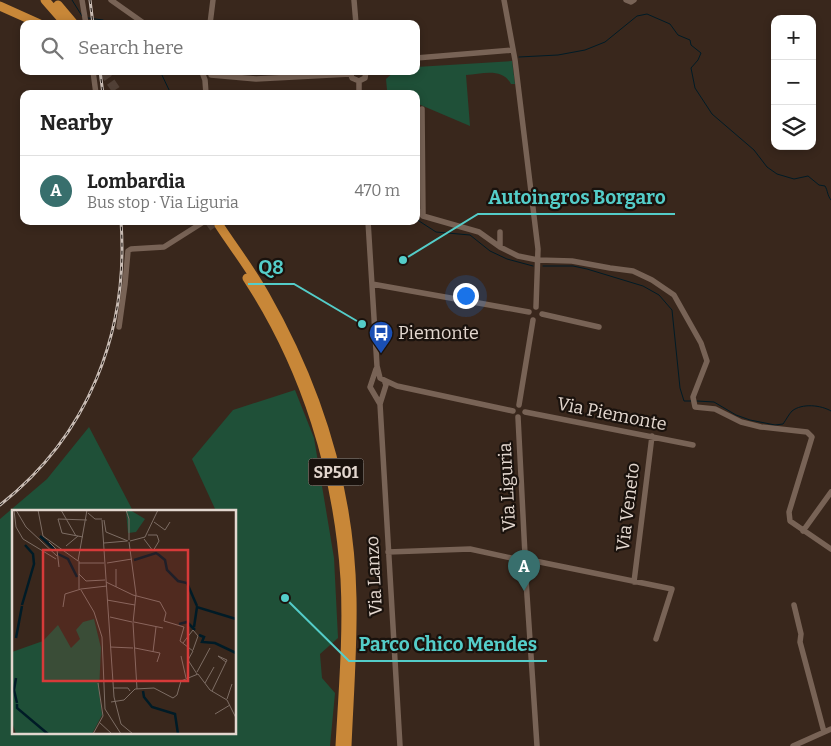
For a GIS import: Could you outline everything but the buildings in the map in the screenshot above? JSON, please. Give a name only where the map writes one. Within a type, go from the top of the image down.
[{"type":"highway","points":[[45,0],[62,20]]},
{"type":"highway","points":[[53,0],[70,20]]},
{"type":"highway","points":[[0,6],[31,20]]},
{"type":"highway","name":"SP501","points":[[340,746],[345,638],[345,581],[342,542],[328,463],[308,399],[289,353],[260,297],[216,227],[264,293],[294,350],[314,398],[335,467],[348,542],[352,598],[347,746]]},
{"type":"street","points":[[82,0],[86,20]]},
{"type":"street","points":[[111,0],[139,20]]},
{"type":"street","points":[[210,20],[213,0]]},
{"type":"street","points":[[354,0],[356,20]]},
{"type":"street","points":[[504,0],[514,54],[530,179],[538,260],[536,307]]},
{"type":"street","points":[[626,0],[631,2],[634,0]]},
{"type":"street","points":[[420,58],[514,54]]},
{"type":"street","points":[[94,75],[95,90]]},
{"type":"street","points":[[202,75],[206,90]]},
{"type":"street","points":[[206,90],[212,75]]},
{"type":"street","points":[[219,75],[256,79],[310,75]]},
{"type":"street","points":[[228,75],[232,77]]},
{"type":"street","points":[[351,75],[353,80],[360,81],[365,78],[365,75]]},
{"type":"street","points":[[359,90],[360,81]]},
{"type":"street","points":[[422,109],[423,216]]},
{"type":"street","points":[[420,213],[423,216],[479,232],[500,248],[518,256],[538,260],[572,261],[633,271],[652,280],[674,295],[701,343],[707,361],[693,398],[695,407],[715,409],[741,422],[758,426],[807,432],[812,438],[789,512],[790,521],[831,549]]},
{"type":"street","points":[[119,327],[126,284],[128,251],[131,249],[164,247],[199,225]]},
{"type":"street","points":[[368,225],[377,366],[379,379],[386,385],[384,390]]},
{"type":"street","points":[[500,232],[500,248]]},
{"type":"street","points":[[372,284],[529,312]]},
{"type":"street","points":[[529,312],[532,308],[536,307]]},
{"type":"street","points":[[536,307],[540,309],[542,314]]},
{"type":"street","points":[[519,405],[533,320],[529,312]]},
{"type":"street","points":[[533,320],[538,319],[542,314]]},
{"type":"street","points":[[542,314],[599,327]]},
{"type":"street","points":[[379,379],[397,386],[513,411]]},
{"type":"street","points":[[379,379],[370,384],[374,393],[379,394],[384,390],[397,386]]},
{"type":"street","name":"Via Lanzo","points":[[384,390],[380,404],[400,746]]},
{"type":"street","name":"Via Lanzo","points":[[374,393],[380,404]]},
{"type":"street","points":[[513,411],[514,407],[519,405]]},
{"type":"street","points":[[513,411],[515,416],[523,415],[524,408],[519,405]]},
{"type":"street","name":"Via Piemonte","points":[[524,412],[693,445]]},
{"type":"street","name":"Via Liguria","points":[[518,417],[525,555]]},
{"type":"street","name":"Via Veneto","points":[[634,582],[652,436]]},
{"type":"street","points":[[803,531],[831,492]]},
{"type":"street","points":[[388,552],[470,550],[520,560],[522,564],[528,563],[672,589],[656,639]]},
{"type":"street","points":[[520,560],[521,556],[530,557],[528,563],[537,746]]},
{"type":"street","points":[[794,605],[801,634],[800,642],[824,732]]},
{"type":"street","points":[[793,746],[831,729]]},
{"type":"green space","points":[[512,61],[515,84],[511,84],[502,75],[497,73],[466,75],[470,126],[420,105],[420,90],[387,90],[386,79],[390,75],[420,75],[420,67]]},
{"type":"green space","points":[[295,390],[314,438],[334,558],[338,638],[320,654],[322,678],[335,693],[330,746],[0,746],[0,519],[47,479],[89,427],[132,510],[12,510],[12,734],[236,734],[236,510],[216,510],[192,459],[233,410]]},
{"type":"waterway","points":[[72,0],[82,16]]},
{"type":"waterway","points":[[519,57],[558,55],[585,50],[605,42],[637,16],[647,14],[670,24],[678,35],[690,40],[691,45],[701,53],[691,68],[695,88],[712,114],[754,150],[767,167],[777,174],[794,179],[808,176],[819,185],[825,186],[831,200]]},
{"type":"waterway","points":[[88,18],[103,20]]},
{"type":"waterway","points":[[162,75],[169,90]]},
{"type":"waterway","points":[[420,222],[436,232],[470,235],[490,251],[507,259],[533,266]]},
{"type":"waterway","points":[[543,266],[573,266],[587,269],[643,286],[659,295],[672,310],[680,388],[684,401],[691,401]]},
{"type":"waterway","points":[[697,401],[714,402],[736,415],[775,425],[783,424],[796,408],[817,406],[831,411]]},
{"type":"tunnel","points":[[106,75],[116,90]]},
{"type":"railway","points":[[90,0],[92,20]]},
{"type":"railway","points":[[101,75],[102,90]]},
{"type":"railway","points":[[0,505],[31,478],[57,447],[79,414],[96,379],[109,341],[118,303],[122,262],[121,225]]},
{"type":"place","name":"Autoingros Borgaro","points":[[403,260]]},
{"type":"place","name":"Q8","points":[[362,324]]},
{"type":"place","name":"Piemonte","points":[[381,354]]},
{"type":"place","name":"Lombardia","points":[[524,591]]},
{"type":"place","name":"Parco Chico Mendes","points":[[285,598]]}]
